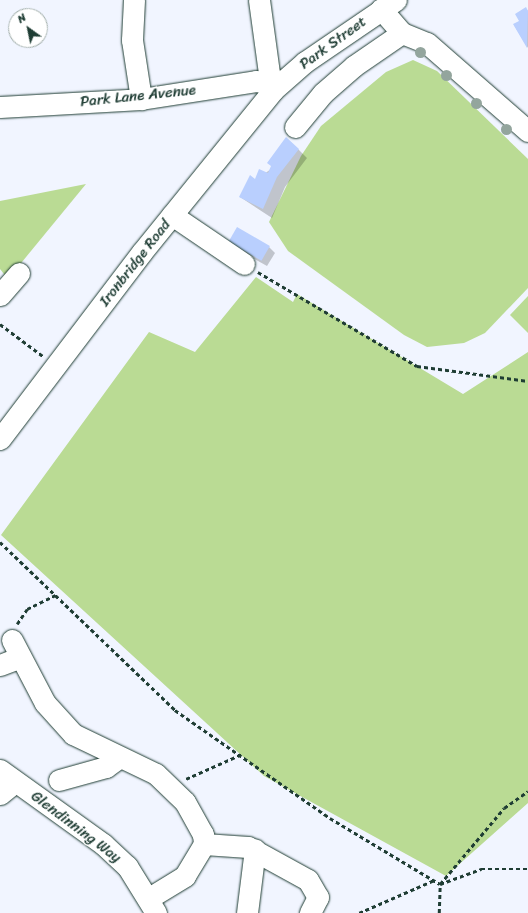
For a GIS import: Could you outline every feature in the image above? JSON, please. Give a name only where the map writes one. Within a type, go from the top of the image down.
[{"type":"street","points":[[134,0],[132,40],[141,99]]},
{"type":"street","points":[[259,0],[270,86]]},
{"type":"street","points":[[389,4],[402,33],[427,44],[528,131]]},
{"type":"street","name":"Park Street","points":[[270,86],[389,4]]},
{"type":"street","points":[[295,127],[323,93],[354,66],[402,33]]},
{"type":"street","name":"Park Lane Avenue","points":[[0,107],[141,99],[270,86]]},
{"type":"street","name":"Ironbridge Road","points":[[0,439],[270,86]]},
{"type":"street","points":[[172,215],[244,264]]},
{"type":"street","points":[[0,295],[19,273]]},
{"type":"street","points":[[0,665],[17,648],[45,704],[73,734],[156,774],[185,802],[203,834],[204,844],[185,876],[152,905]]},
{"type":"street","points":[[60,780],[106,767],[120,757]]},
{"type":"street","name":"Glendinning Way","points":[[5,782],[103,844],[127,866],[152,905]]},
{"type":"street","points":[[204,844],[255,849],[314,887],[318,897],[310,913]]},
{"type":"street","points":[[247,913],[255,849]]},
{"type":"path","points":[[244,264],[417,366],[528,381]]},
{"type":"path","points":[[0,324],[55,366]]},
{"type":"path","points":[[0,542],[56,594],[175,710],[242,754],[330,818],[440,884]]},
{"type":"path","points":[[17,648],[18,620],[27,608],[56,594]]},
{"type":"path","points":[[169,786],[242,754]]},
{"type":"path","points":[[439,913],[440,884],[504,808],[528,791]]},
{"type":"path","points":[[440,884],[481,869],[528,869]]},
{"type":"path","points":[[359,913],[434,880]]},
{"type":"green space","points":[[413,60],[437,71],[528,159],[528,288],[485,333],[464,343],[427,347],[404,335],[288,251],[269,222],[301,156],[321,126],[386,72]]},
{"type":"green space","points":[[86,184],[8,279],[0,269],[0,201]]},
{"type":"green space","points":[[256,277],[293,302],[297,294],[463,394],[528,352],[528,803],[446,876],[264,776],[1,535],[149,332],[195,352]]},
{"type":"green space","points":[[528,296],[528,333],[510,315]]},
{"type":"building","points":[[526,7],[528,11],[527,48],[513,24],[519,21],[515,14]]},
{"type":"building","points":[[286,137],[299,149],[277,177],[263,209],[239,197],[250,175],[255,179],[259,169],[268,173],[271,166],[267,163]]},
{"type":"building","points":[[237,227],[270,246],[261,261],[228,242]]}]
